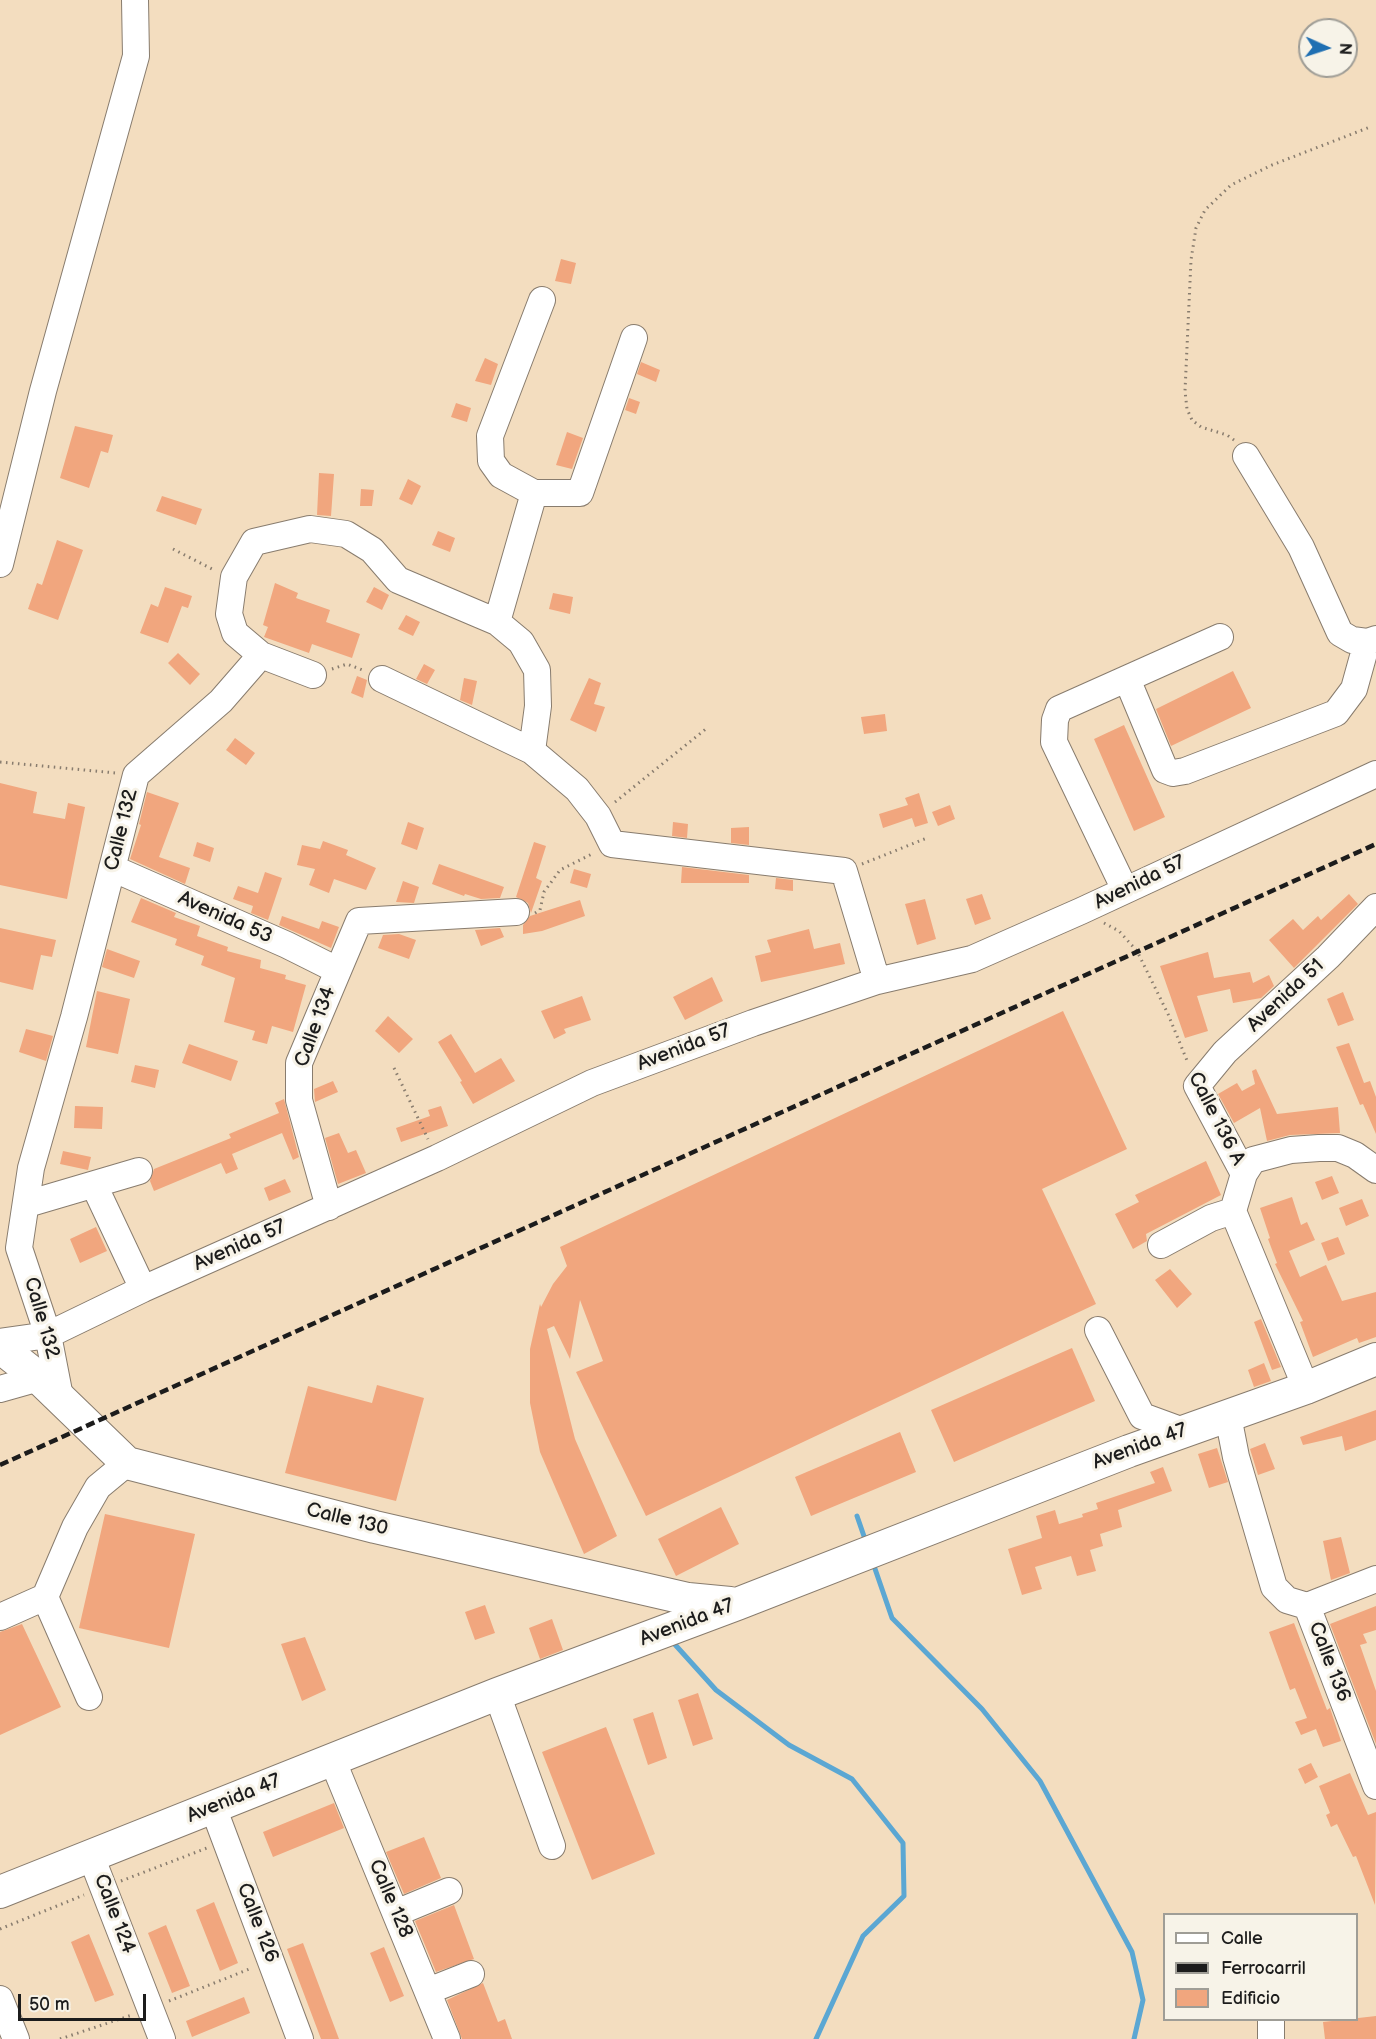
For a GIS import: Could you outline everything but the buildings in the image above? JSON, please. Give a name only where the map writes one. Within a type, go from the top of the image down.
[{"type":"main road","name":"Calle 130","points":[[0,1347],[39,1378],[61,1402],[128,1462],[433,1540],[688,1599],[737,1604]]},
{"type":"main road","name":"Avenida 47","points":[[0,1892],[496,1694],[737,1604],[1183,1431],[1306,1388],[1376,1359]]},
{"type":"street","points":[[0,564],[43,391],[136,57],[135,0]]},
{"type":"street","points":[[542,300],[490,436],[491,461],[501,475],[534,493],[580,493],[634,339]]},
{"type":"street","points":[[1127,679],[1166,770],[1179,772],[1336,713],[1354,689],[1371,640],[1352,640],[1340,633],[1301,547],[1246,456]]},
{"type":"street","points":[[497,622],[534,493]]},
{"type":"street","points":[[313,675],[261,655],[235,633],[229,614],[234,577],[254,542],[310,529],[346,534],[372,550],[398,580],[497,622],[521,642],[537,670],[538,706],[532,752]]},
{"type":"street","points":[[1125,890],[1054,742],[1055,720],[1059,709],[1220,637]]},
{"type":"street","name":"Calle 132","points":[[61,1402],[48,1335],[10,1248],[27,1204],[31,1168],[136,775],[221,700],[261,655]]},
{"type":"street","points":[[382,679],[532,752],[578,789],[598,816],[612,844],[844,871],[877,981]]},
{"type":"street","name":"Avenida 57","points":[[0,1342],[48,1335],[143,1289],[437,1158],[592,1083],[753,1023],[877,981],[972,959],[1376,774]]},
{"type":"street","name":"Avenida 53","points":[[112,868],[287,945],[337,970]]},
{"type":"street","name":"Avenida 51","points":[[1197,1086],[1226,1052],[1328,957],[1376,907]]},
{"type":"street","name":"Calle 134","points":[[329,1207],[299,1100],[299,1063],[359,921],[516,912]]},
{"type":"street","name":"Calle 136 A","points":[[1197,1086],[1244,1174],[1233,1211]]},
{"type":"street","points":[[1244,1174],[1253,1160],[1291,1150],[1319,1148],[1338,1148],[1355,1155],[1376,1170]]},
{"type":"street","points":[[27,1204],[139,1171]]},
{"type":"street","points":[[94,1185],[143,1289]]},
{"type":"street","points":[[1161,1245],[1211,1218],[1233,1211],[1306,1388]]},
{"type":"street","points":[[1098,1330],[1142,1416],[1183,1431]]},
{"type":"street","points":[[0,1389],[39,1378]]},
{"type":"street","name":"Calle 136","points":[[1228,1416],[1236,1457],[1274,1587],[1287,1600],[1307,1606],[1376,1786]]},
{"type":"street","points":[[0,1617],[45,1598],[75,1527],[98,1487],[128,1462]]},
{"type":"street","points":[[1307,1606],[1376,1579]]},
{"type":"street","points":[[45,1598],[89,1697]]},
{"type":"street","points":[[496,1694],[552,1846]]},
{"type":"street","name":"Calle 128","points":[[332,1759],[447,2039]]},
{"type":"street","name":"Calle 126","points":[[213,1807],[300,2039]]},
{"type":"street","name":"Calle 124","points":[[91,1856],[162,2039]]},
{"type":"street","points":[[396,1913],[449,1891]]},
{"type":"street","points":[[428,1991],[471,1974]]},
{"type":"street","points":[[0,1999],[16,2039]]},
{"type":"street","points":[[1270,2021],[1271,2039]]},
{"type":"path","points":[[1246,456],[1227,435],[1201,427],[1192,420],[1187,409],[1185,391],[1191,260],[1196,228],[1205,210],[1231,185],[1272,165],[1370,127]]},
{"type":"path","points":[[172,549],[213,569],[233,586]]},
{"type":"path","points":[[313,675],[347,664],[382,679]]},
{"type":"path","points":[[598,816],[707,728]]},
{"type":"path","points":[[0,762],[136,775]]},
{"type":"path","points":[[844,871],[927,838]]},
{"type":"path","points":[[516,912],[533,914],[540,910],[544,892],[560,870],[612,844]]},
{"type":"path","name":"Calle 136 A","points":[[1081,911],[1119,931],[1137,951],[1168,1014],[1197,1086]]},
{"type":"path","points":[[394,1068],[437,1158]]},
{"type":"waterway","points":[[857,1516],[866,1542]]},
{"type":"waterway","points":[[873,1563],[892,1618],[982,1709],[1040,1781],[1132,1952],[1143,2000],[1134,2039]]},
{"type":"waterway","points":[[670,1639],[716,1690],[789,1745],[852,1779],[903,1843],[904,1896],[863,1936],[816,2039]]},
{"type":"railway","points":[[0,1465],[1376,844]]}]
